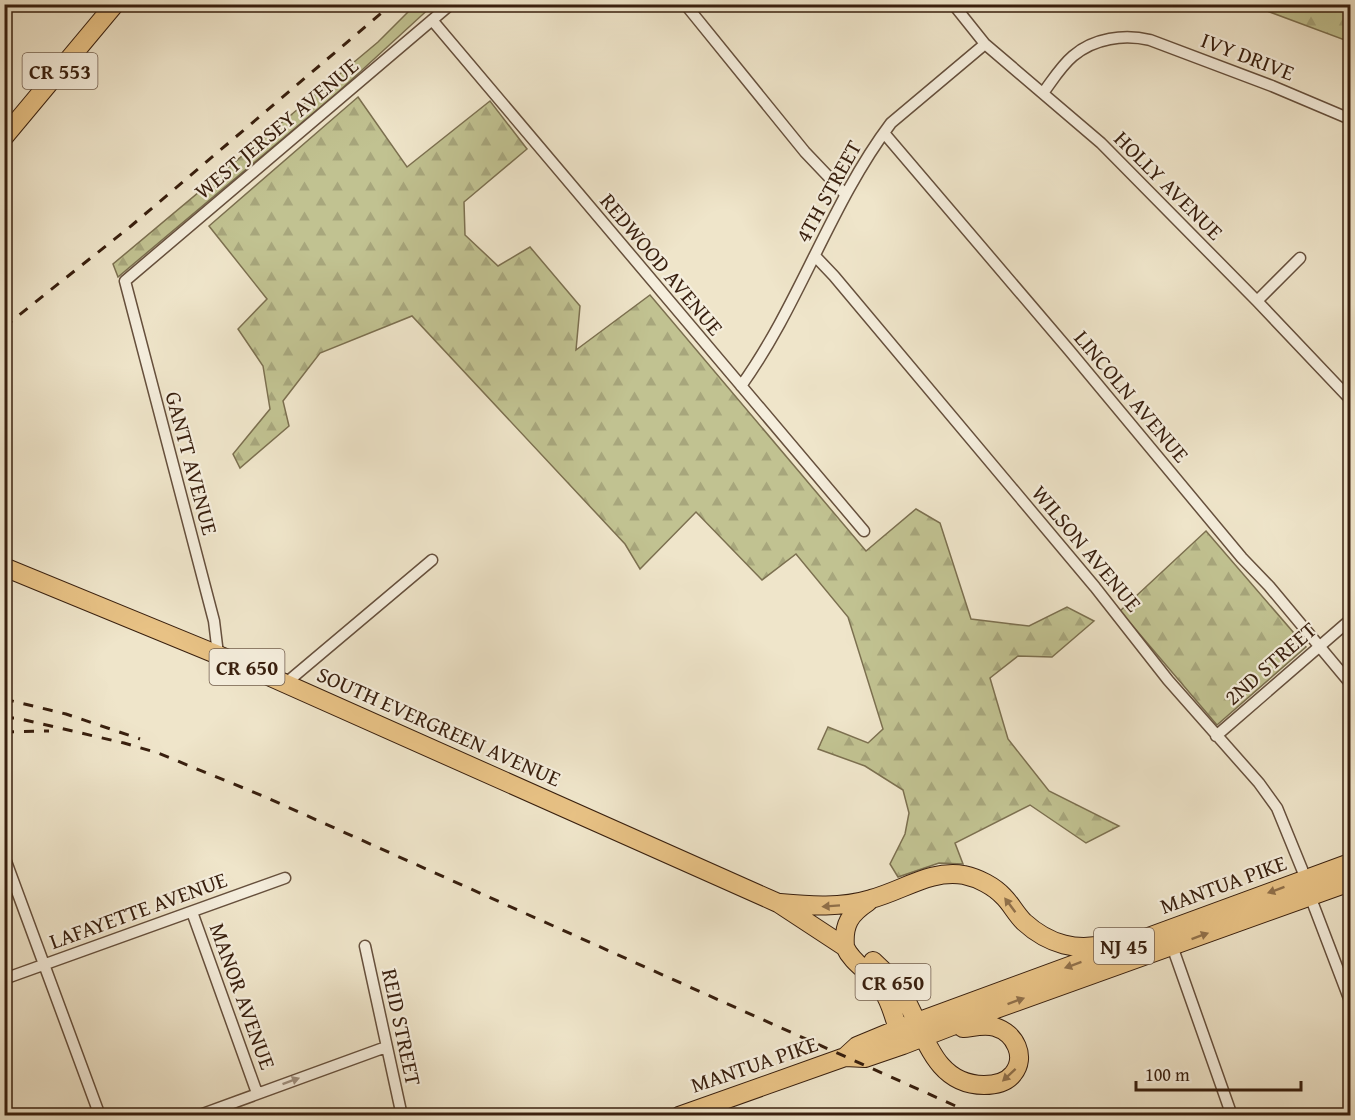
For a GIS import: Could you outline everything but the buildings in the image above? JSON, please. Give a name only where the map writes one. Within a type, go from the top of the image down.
[{"type":"main road","name":"CR 553","points":[[4,138],[115,4]]},
{"type":"main road","name":"SOUTH EVERGREEN AVENUE","points":[[4,567],[218,654],[778,903],[845,947],[854,947],[883,970],[904,996],[926,1031],[939,1064],[951,1074],[968,1083],[984,1085],[999,1083],[1011,1077],[1017,1067],[1019,1056],[1017,1045],[1003,1030],[984,1026],[926,1031]]},
{"type":"main road","name":"MANTUA PIKE","points":[[679,1116],[845,1057],[857,1046],[926,1031],[996,1009],[1172,946],[1308,888],[1350,863]]},
{"type":"main road","points":[[778,903],[823,906],[872,899],[934,876],[965,875],[988,884],[1004,896],[1024,922],[1045,937],[1077,948],[1106,944],[1191,912],[1216,912]]},
{"type":"main road","name":"MANTUA PIKE","points":[[926,1031],[1216,912],[1308,888],[1350,882]]},
{"type":"main road","points":[[845,947],[845,930],[850,917],[872,899]]},
{"type":"main road","name":"SOUTH EVERGREEN AVENUE","points":[[845,947],[848,955],[882,988],[901,1037]]},
{"type":"street","name":"WEST JERSEY AVENUE","points":[[125,281],[451,4]]},
{"type":"street","points":[[686,4],[805,152],[845,194]]},
{"type":"street","name":"HOLLY AVENUE","points":[[953,4],[985,44],[1101,143],[1350,399]]},
{"type":"street","name":"REDWOOD AVENUE","points":[[432,20],[864,531]]},
{"type":"street","name":"IVY DRIVE","points":[[1043,93],[1074,55],[1091,45],[1112,39],[1137,37],[1236,72],[1350,119]]},
{"type":"street","name":"4TH STREET","points":[[741,386],[757,363],[815,256],[845,194],[891,123],[985,44]]},
{"type":"street","name":"LINCOLN AVENUE","points":[[884,133],[1350,683]]},
{"type":"street","name":"WILSON AVENUE","points":[[815,256],[1086,576],[1168,680],[1259,783],[1277,808],[1350,1001]]},
{"type":"street","points":[[1257,301],[1300,258]]},
{"type":"street","name":"GANTT AVENUE","points":[[125,281],[214,621],[218,654]]},
{"type":"street","points":[[286,684],[432,560]]},
{"type":"street","name":"2ND STREET","points":[[1216,736],[1350,620]]},
{"type":"street","points":[[4,856],[100,1116]]},
{"type":"street","name":"LAFAYETTE AVENUE","points":[[4,979],[285,878]]},
{"type":"street","name":"MANOR AVENUE","points":[[192,912],[257,1093]]},
{"type":"street","name":"REID STREET","points":[[365,946],[402,1116]]},
{"type":"street","points":[[1172,946],[1232,1116]]},
{"type":"street","points":[[197,1116],[386,1047]]},
{"type":"green space","points":[[416,4],[433,5],[337,93],[118,277],[113,264],[378,42]]},
{"type":"green space","points":[[1251,5],[1350,5],[1350,42]]},
{"type":"green space","points":[[358,97],[407,167],[490,101],[527,149],[464,202],[465,235],[498,266],[530,247],[580,306],[576,350],[650,295],[866,551],[916,509],[940,523],[971,619],[1029,626],[1067,607],[1094,621],[1052,657],[1018,656],[990,678],[1008,739],[1049,791],[1119,826],[1086,843],[1030,805],[955,843],[963,864],[939,863],[898,877],[890,864],[905,834],[909,813],[903,790],[865,766],[818,749],[828,727],[868,743],[883,729],[848,617],[796,554],[762,580],[696,512],[640,569],[625,544],[412,316],[320,353],[283,401],[289,426],[240,468],[233,454],[270,409],[263,366],[238,329],[267,299],[209,226]]},
{"type":"green space","points":[[1206,531],[1306,647],[1217,725],[1120,611]]},
{"type":"railway","points":[[4,327],[131,226],[392,4]]},
{"type":"railway","points":[[4,699],[66,714],[140,739]]},
{"type":"railway","points":[[4,718],[16,718],[158,753],[263,796],[978,1116]]},
{"type":"railway","points":[[4,732],[49,731]]}]
